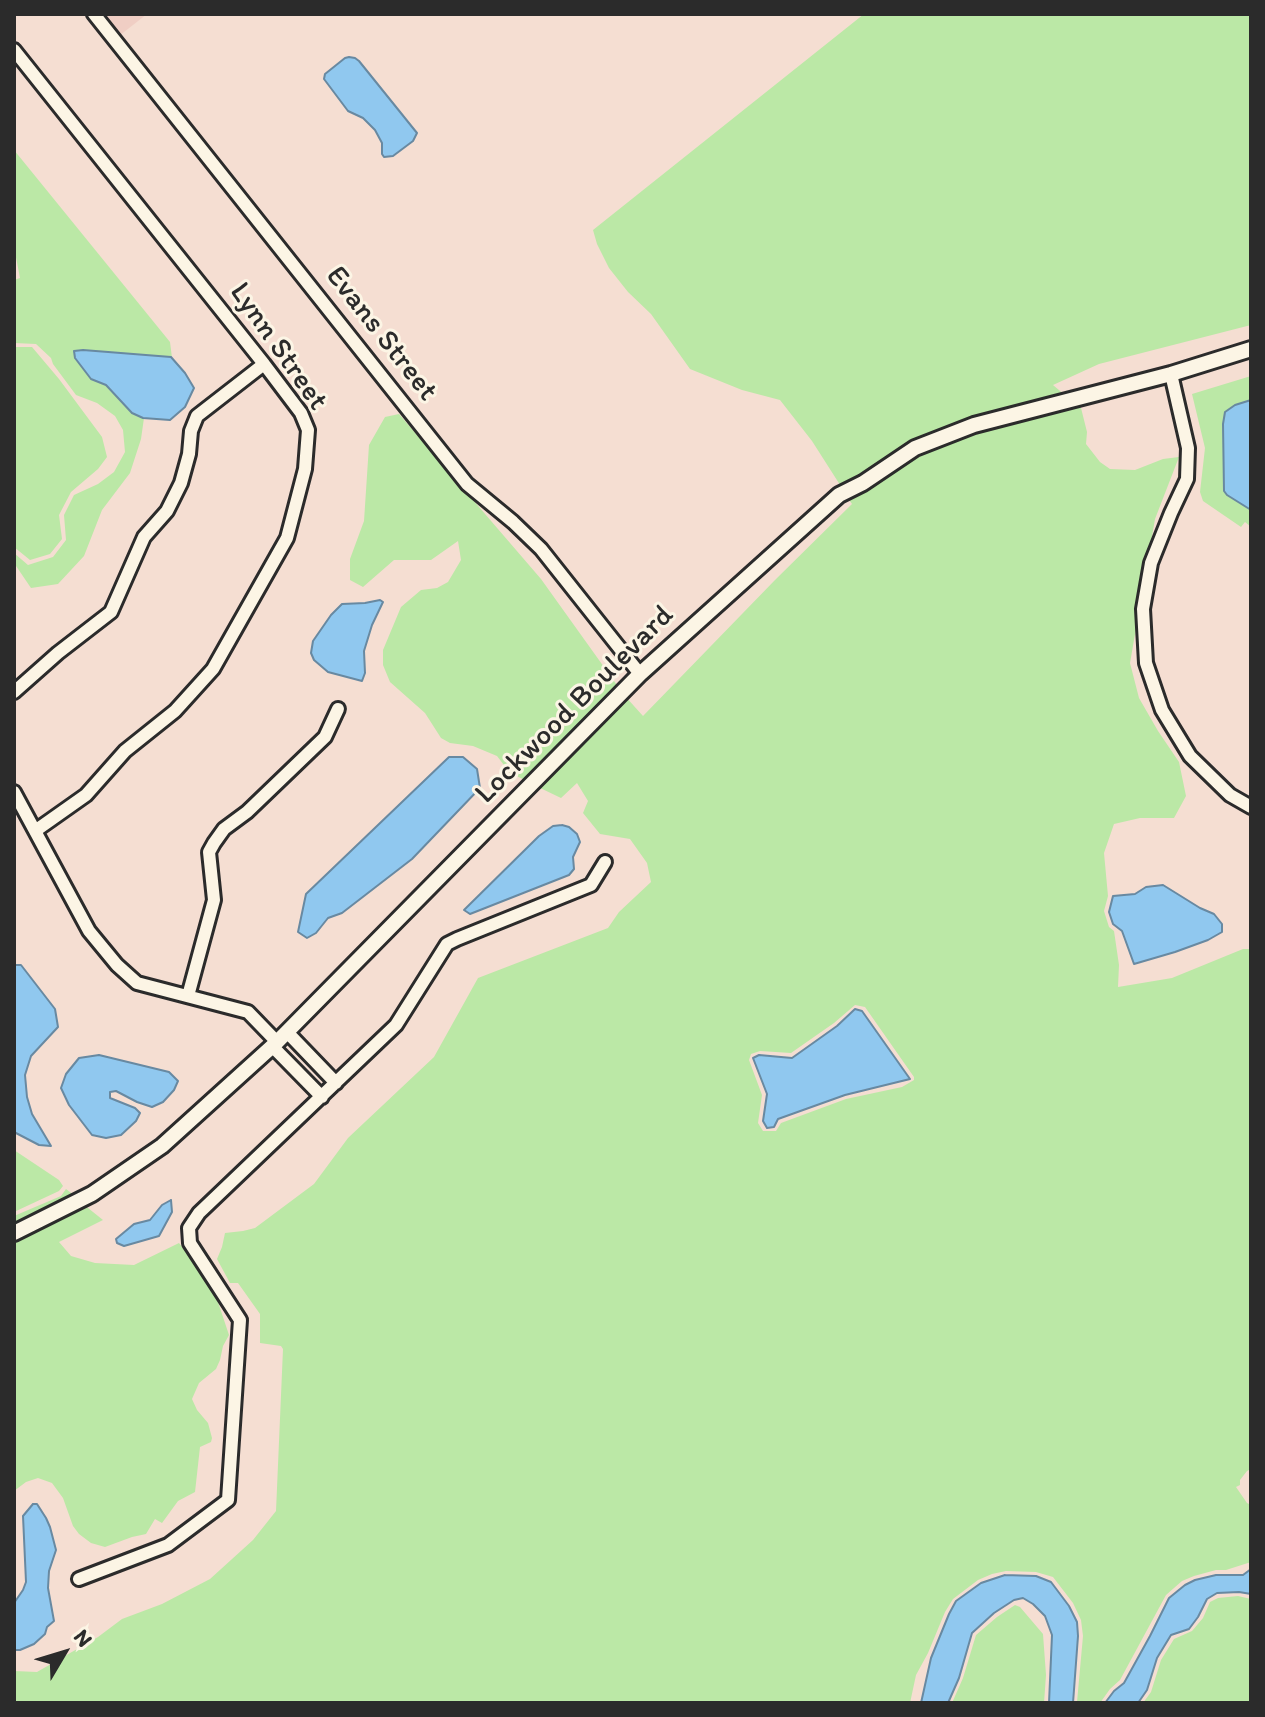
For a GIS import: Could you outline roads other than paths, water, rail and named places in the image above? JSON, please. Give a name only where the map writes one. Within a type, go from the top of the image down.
[{"type":"street","name":"Evans Street","points":[[94,14],[467,484],[541,549],[640,674]]},
{"type":"street","name":"Lynn Street","points":[[14,50],[264,364],[301,413],[308,430],[305,469],[287,538],[213,669],[175,711],[125,751],[86,795],[35,831]]},
{"type":"street","name":"Lockwood Boulevard","points":[[14,1233],[92,1194],[162,1146],[279,1040],[640,674],[839,495],[863,483],[915,448],[974,425],[1171,374],[1251,349]]},
{"type":"street","points":[[14,692],[111,612],[144,537],[167,511],[181,483],[197,416],[264,364]]},
{"type":"street","points":[[1171,374],[1188,448],[1187,479],[1151,563],[1143,609],[1146,663],[1162,710],[1190,756],[1230,795],[1251,807]]},
{"type":"street","points":[[188,996],[214,900],[209,852],[224,829],[247,812],[325,737],[338,709]]},
{"type":"street","points":[[14,792],[89,931],[117,965],[137,983],[248,1012],[336,1083]]},
{"type":"street","points":[[79,1579],[168,1545],[228,1500],[240,1320],[190,1243],[189,1228],[199,1213],[396,1025],[447,944],[591,885],[605,862]]},
{"type":"street","points":[[279,1040],[322,1097]]},
{"type":"water","points":[[349,57],[359,61],[417,133],[413,141],[393,156],[384,157],[382,143],[375,130],[363,118],[348,111],[324,79],[325,74]]},
{"type":"water","points":[[74,351],[171,357],[194,388],[185,407],[170,420],[143,418],[132,413],[106,385],[91,379],[75,358]]},
{"type":"water","points":[[1251,400],[1251,510],[1224,491],[1223,424],[1225,412]]},
{"type":"water","points":[[383,602],[364,651],[365,673],[362,681],[328,672],[314,660],[311,653],[313,641],[342,604]]},
{"type":"water","points":[[449,757],[463,757],[477,769],[480,788],[412,859],[342,913],[328,918],[316,933],[307,938],[298,932],[306,894]]},
{"type":"water","points":[[562,825],[577,834],[580,842],[573,857],[574,869],[569,875],[470,914],[464,910],[539,836],[553,826]]},
{"type":"water","points":[[1163,885],[1214,914],[1222,924],[1222,932],[1175,952],[1134,964],[1122,931],[1113,924],[1109,912],[1113,896],[1135,894],[1146,887]]},
{"type":"water","points":[[14,965],[21,965],[55,1009],[58,1027],[31,1056],[25,1075],[32,1114],[51,1146],[39,1145],[14,1132]]},
{"type":"water","points":[[855,1009],[862,1011],[910,1079],[845,1095],[778,1119],[774,1127],[767,1128],[763,1121],[767,1094],[753,1058],[759,1055],[792,1058]]},
{"type":"water","points":[[99,1055],[169,1072],[178,1081],[163,1102],[152,1107],[116,1091],[110,1092],[110,1098],[140,1113],[121,1135],[106,1138],[92,1135],[69,1105],[61,1088],[66,1074],[79,1058]]},
{"type":"water","points":[[171,1200],[172,1212],[159,1236],[124,1246],[117,1243],[116,1239],[134,1224],[150,1220],[162,1205]]},
{"type":"water","points":[[33,1504],[37,1504],[46,1518],[56,1550],[49,1571],[48,1588],[54,1621],[34,1644],[14,1650],[14,1603],[26,1582],[23,1516]]},
{"type":"water","points":[[1251,1569],[1251,1594],[1217,1593],[1207,1599],[1189,1629],[1171,1635],[1157,1658],[1147,1690],[1138,1703],[1105,1703],[1124,1683],[1169,1598],[1195,1580],[1216,1575],[1243,1575]]},
{"type":"water","points":[[1005,1575],[1036,1576],[1051,1582],[1069,1606],[1077,1622],[1078,1636],[1073,1703],[1049,1703],[1052,1635],[1045,1616],[1023,1598],[994,1613],[972,1633],[948,1703],[921,1703],[931,1658],[956,1601],[981,1583]]}]
